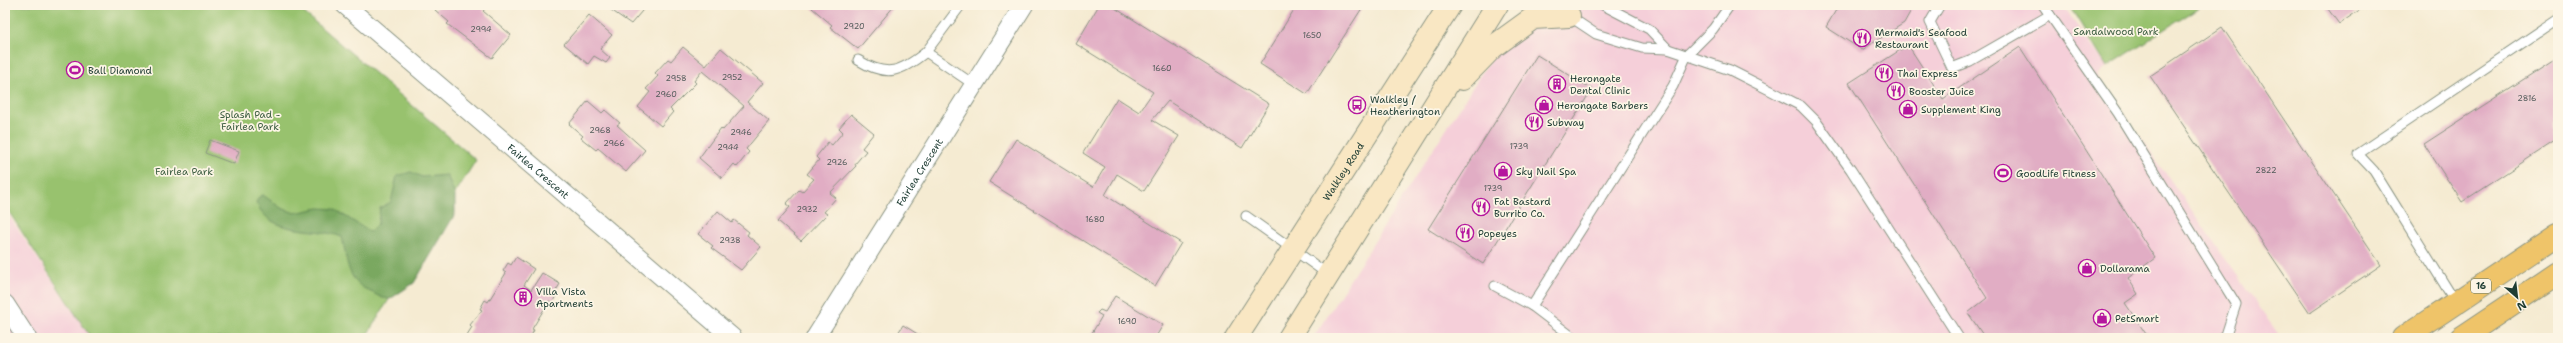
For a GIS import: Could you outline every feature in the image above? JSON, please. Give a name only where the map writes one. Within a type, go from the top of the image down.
[{"type":"main road","name":"Walkley Road","points":[[1236,338],[1450,5]]},
{"type":"main road","points":[[1289,338],[1433,110],[1497,5]]},
{"type":"main road","points":[[1433,110],[1493,47],[1513,30],[1533,18],[1565,10]]},
{"type":"main road","name":"16","points":[[2404,338],[2558,234]]},
{"type":"main road","points":[[2461,338],[2558,273]]},
{"type":"street","name":"Fairlea Crescent","points":[[345,5],[733,338]]},
{"type":"street","name":"Fairlea Crescent","points":[[815,338],[973,84],[1024,5]]},
{"type":"street","points":[[5,304],[27,338]]},
{"type":"lane","points":[[858,60],[872,69],[889,72],[908,66],[926,52],[960,5]]},
{"type":"lane","points":[[1603,5],[1650,29],[1668,49]]},
{"type":"lane","points":[[1532,306],[1673,86],[1687,55],[1713,29],[1730,5]]},
{"type":"lane","points":[[1940,5],[1930,22],[1952,68],[1970,61],[2050,15]]},
{"type":"lane","points":[[2044,5],[2118,113],[2236,304],[2226,335],[2222,338]]},
{"type":"lane","points":[[1565,10],[1596,34],[1642,48],[1668,49],[1737,72],[1801,106],[1816,121],[1851,170],[1959,338]]},
{"type":"lane","points":[[2456,303],[2374,171],[2358,154],[2558,19]]},
{"type":"lane","points":[[926,52],[973,84]]},
{"type":"lane","points":[[1246,216],[1329,275]]},
{"type":"lane","points":[[1495,286],[1532,306],[1574,338]]},
{"type":"shaded area","points":[[1525,5],[2062,5],[2107,67],[2097,75],[2281,338],[1313,338]]},
{"type":"shaded area","points":[[5,210],[91,338],[5,338]]},
{"type":"green space","name":"Fairlea Park","points":[[5,5],[295,5],[476,160],[365,338],[91,338],[5,206]]},
{"type":"green space","name":"Sandalwood Park","points":[[2069,5],[2203,5],[2107,67]]},
{"type":"green space","points":[[411,172],[422,177],[447,175],[455,195],[455,214],[414,283],[390,299],[383,298],[364,288],[353,277],[347,263],[342,237],[282,226],[272,221],[263,213],[256,202],[260,196],[263,195],[281,208],[295,213],[319,208],[334,209],[370,232],[378,223],[380,208],[391,202],[397,176]]},
{"type":"building","points":[[439,5],[482,5],[486,8],[483,11],[511,35],[492,58],[447,24],[449,22],[435,10]]},
{"type":"building","points":[[604,5],[647,5],[631,24]]},
{"type":"building","points":[[814,5],[895,5],[858,49],[830,27],[832,25],[812,8]]},
{"type":"building","points":[[1099,5],[1110,5],[1269,104],[1242,148],[1168,101],[1152,120],[1179,136],[1144,191],[1117,174],[1105,195],[1181,243],[1155,286],[989,182],[1016,139],[1093,187],[1105,167],[1083,153],[1117,98],[1139,112],[1153,92],[1076,44]]},
{"type":"building","points":[[1297,5],[1364,5],[1307,94],[1260,64]]},
{"type":"building","name":"Mermaid's Seafood Restaurant","points":[[1839,5],[1914,5],[1904,23],[1862,50],[1826,27]]},
{"type":"building","points":[[2325,5],[2367,5],[2339,24]]},
{"type":"building","points":[[589,15],[612,35],[600,49],[610,58],[606,63],[594,56],[588,64],[564,44]]},
{"type":"building","points":[[2222,27],[2381,265],[2310,313],[2150,76]]},
{"type":"building","name":"GoodLife Fitness","points":[[1908,45],[1943,99],[2020,47],[2155,258],[2128,278],[2138,294],[2125,303],[2146,334],[2175,338],[1985,338],[1968,313],[1987,298],[1849,83]]},
{"type":"building","points":[[683,47],[706,66],[721,48],[763,83],[747,102],[769,121],[746,149],[749,152],[737,167],[734,164],[722,178],[699,158],[721,128],[723,130],[744,106],[730,94],[702,71],[694,81],[696,83],[670,109],[673,112],[661,126],[638,107],[650,92],[646,89],[658,76],[655,73],[668,59],[671,61]]},
{"type":"building","points":[[1537,55],[1592,89],[1483,264],[1428,229]]},
{"type":"building","points":[[2558,57],[2558,139],[2462,202],[2424,144]]},
{"type":"building","points":[[588,101],[602,113],[605,110],[620,123],[617,125],[645,150],[626,172],[598,148],[596,150],[581,138],[583,136],[569,124]]},
{"type":"building","points":[[851,114],[874,133],[862,148],[866,151],[855,164],[856,166],[830,193],[836,198],[824,212],[827,214],[801,241],[778,221],[790,207],[786,204],[799,190],[802,192],[814,179],[807,174],[819,160],[816,157],[828,142],[832,145],[843,132],[839,128]]},
{"type":"building","points":[[210,140],[239,151],[234,164],[205,153]]},
{"type":"building","points":[[718,211],[732,223],[734,220],[749,232],[747,235],[761,247],[741,270],[711,248],[713,246],[698,234]]},
{"type":"building","name":"Villa Vista Apartments","points":[[516,257],[534,269],[524,285],[531,290],[542,273],[560,284],[555,292],[557,294],[552,303],[549,301],[532,329],[534,330],[530,338],[465,338],[472,327],[470,325],[482,310],[480,309],[485,300],[488,302],[506,273],[503,271],[508,263],[511,265]]},
{"type":"building","points":[[1115,296],[1163,325],[1155,338],[1089,338],[1102,316],[1097,313],[1100,310],[1105,312]]},
{"type":"building","points":[[903,325],[924,338],[895,338]]},
{"type":"place","name":"Mermaid's Seafood Restaurant","points":[[1862,38]]},
{"type":"place","name":"Ball Diamond","points":[[75,70]]},
{"type":"place","name":"Thai Express","points":[[1884,73]]},
{"type":"place","name":"Herongate Dental Clinic","points":[[1557,84]]},
{"type":"place","name":"Booster Juice","points":[[1896,91]]},
{"type":"place","name":"Walkley / Heatherington","points":[[1357,105]]},
{"type":"place","name":"Herongate Barbers","points":[[1544,105]]},
{"type":"place","name":"Supplement King","points":[[1908,109]]},
{"type":"place","name":"Subway","points":[[1534,122]]},
{"type":"place","name":"Sky Nail Spa","points":[[1503,171]]},
{"type":"place","name":"GoodLife Fitness","points":[[2003,173]]},
{"type":"place","name":"Fat Bastard Burrito Co.","points":[[1481,207]]},
{"type":"place","name":"Popeyes","points":[[1465,233]]},
{"type":"place","name":"Dollarama","points":[[2087,268]]},
{"type":"place","name":"Villa Vista Apartments","points":[[523,297]]},
{"type":"place","name":"PetSmart","points":[[2102,318]]},
{"type":"park label","name":"Splash Pad - Fairlea Park","points":[[250,120]]}]
